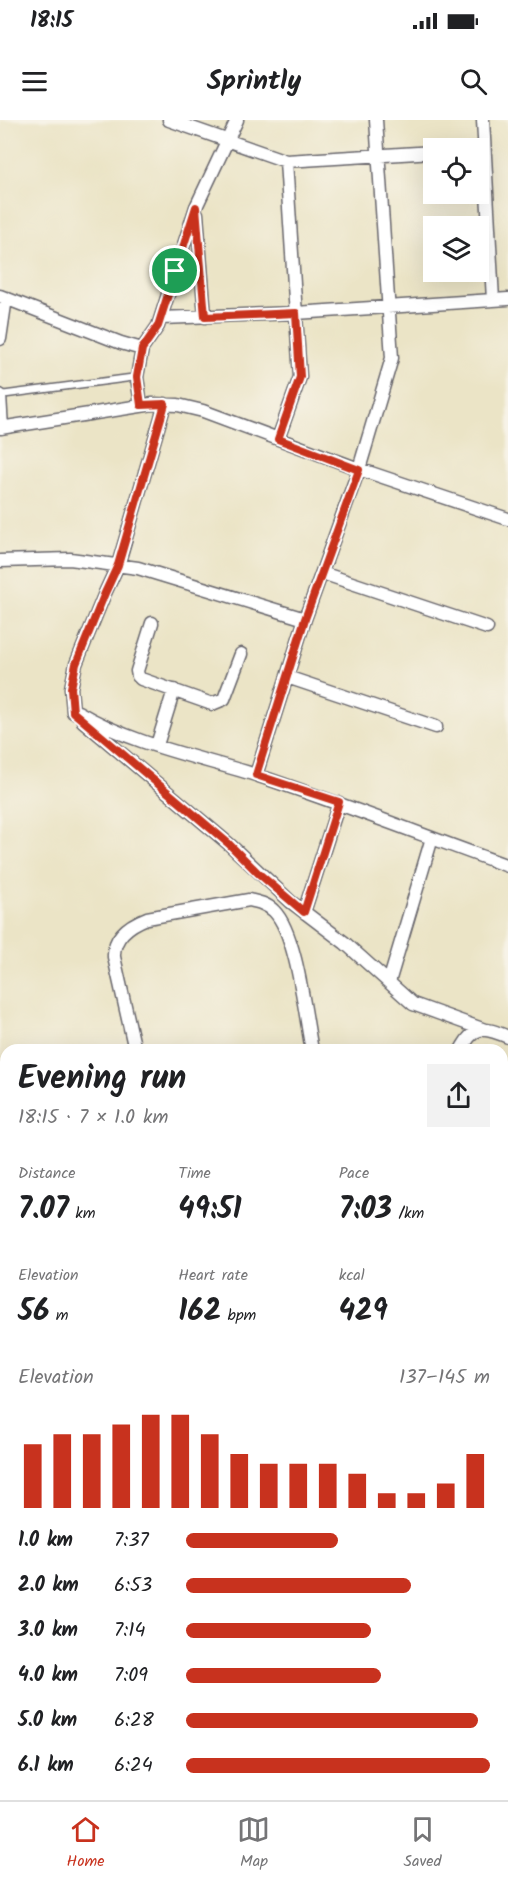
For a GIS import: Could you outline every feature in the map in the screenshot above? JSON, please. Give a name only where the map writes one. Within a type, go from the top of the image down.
[{"type":"street","points":[[169,120],[226,142],[286,161],[423,153]]},
{"type":"street","points":[[141,405],[137,377],[142,349],[158,326],[196,207],[237,120]]},
{"type":"street","points":[[256,775],[305,619],[359,470],[392,358],[376,120]]},
{"type":"street","points":[[482,138],[483,120]]},
{"type":"street","points":[[278,439],[300,377],[286,161]]},
{"type":"street","points":[[485,204],[493,300]]},
{"type":"street","points":[[196,207],[205,317]]},
{"type":"street","points":[[0,339],[3,297],[142,349]]},
{"type":"street","points":[[160,318],[296,313],[508,299]]},
{"type":"street","points":[[0,395],[1,428],[141,405],[165,404],[197,410],[359,470],[508,519]]},
{"type":"street","points":[[165,404],[118,565],[76,664],[71,688],[73,712],[229,844],[258,873],[345,943],[413,1004],[484,1030]]},
{"type":"street","points":[[0,561],[70,559],[138,568],[305,619]]},
{"type":"street","points":[[322,573],[487,628]]},
{"type":"street","points":[[152,623],[137,671],[138,676],[212,704],[224,699],[241,654]]},
{"type":"street","points":[[287,677],[436,727]]},
{"type":"street","points":[[157,746],[174,690]]},
{"type":"street","points":[[73,712],[78,712],[115,731],[157,746],[339,802],[508,866]]},
{"type":"street","points":[[304,912],[339,802]]},
{"type":"street","points":[[389,982],[432,838]]},
{"type":"street","points":[[134,1044],[114,957],[114,949],[121,935],[133,924],[147,918],[249,900],[262,902],[273,909],[288,931],[310,1044]]},
{"type":"street","points":[[464,1044],[469,1035],[478,1030],[492,1030],[508,1037]]},
{"type":"lane","points":[[0,395],[137,377]]},
{"type":"route","points":[[196,207],[205,317],[296,313],[300,377],[278,439],[359,470],[305,619],[256,775],[339,802],[304,912],[258,873],[229,844],[73,712],[71,688],[76,664],[118,565],[165,404],[141,405],[137,377],[142,349],[158,326],[175,271],[196,207]]}]
